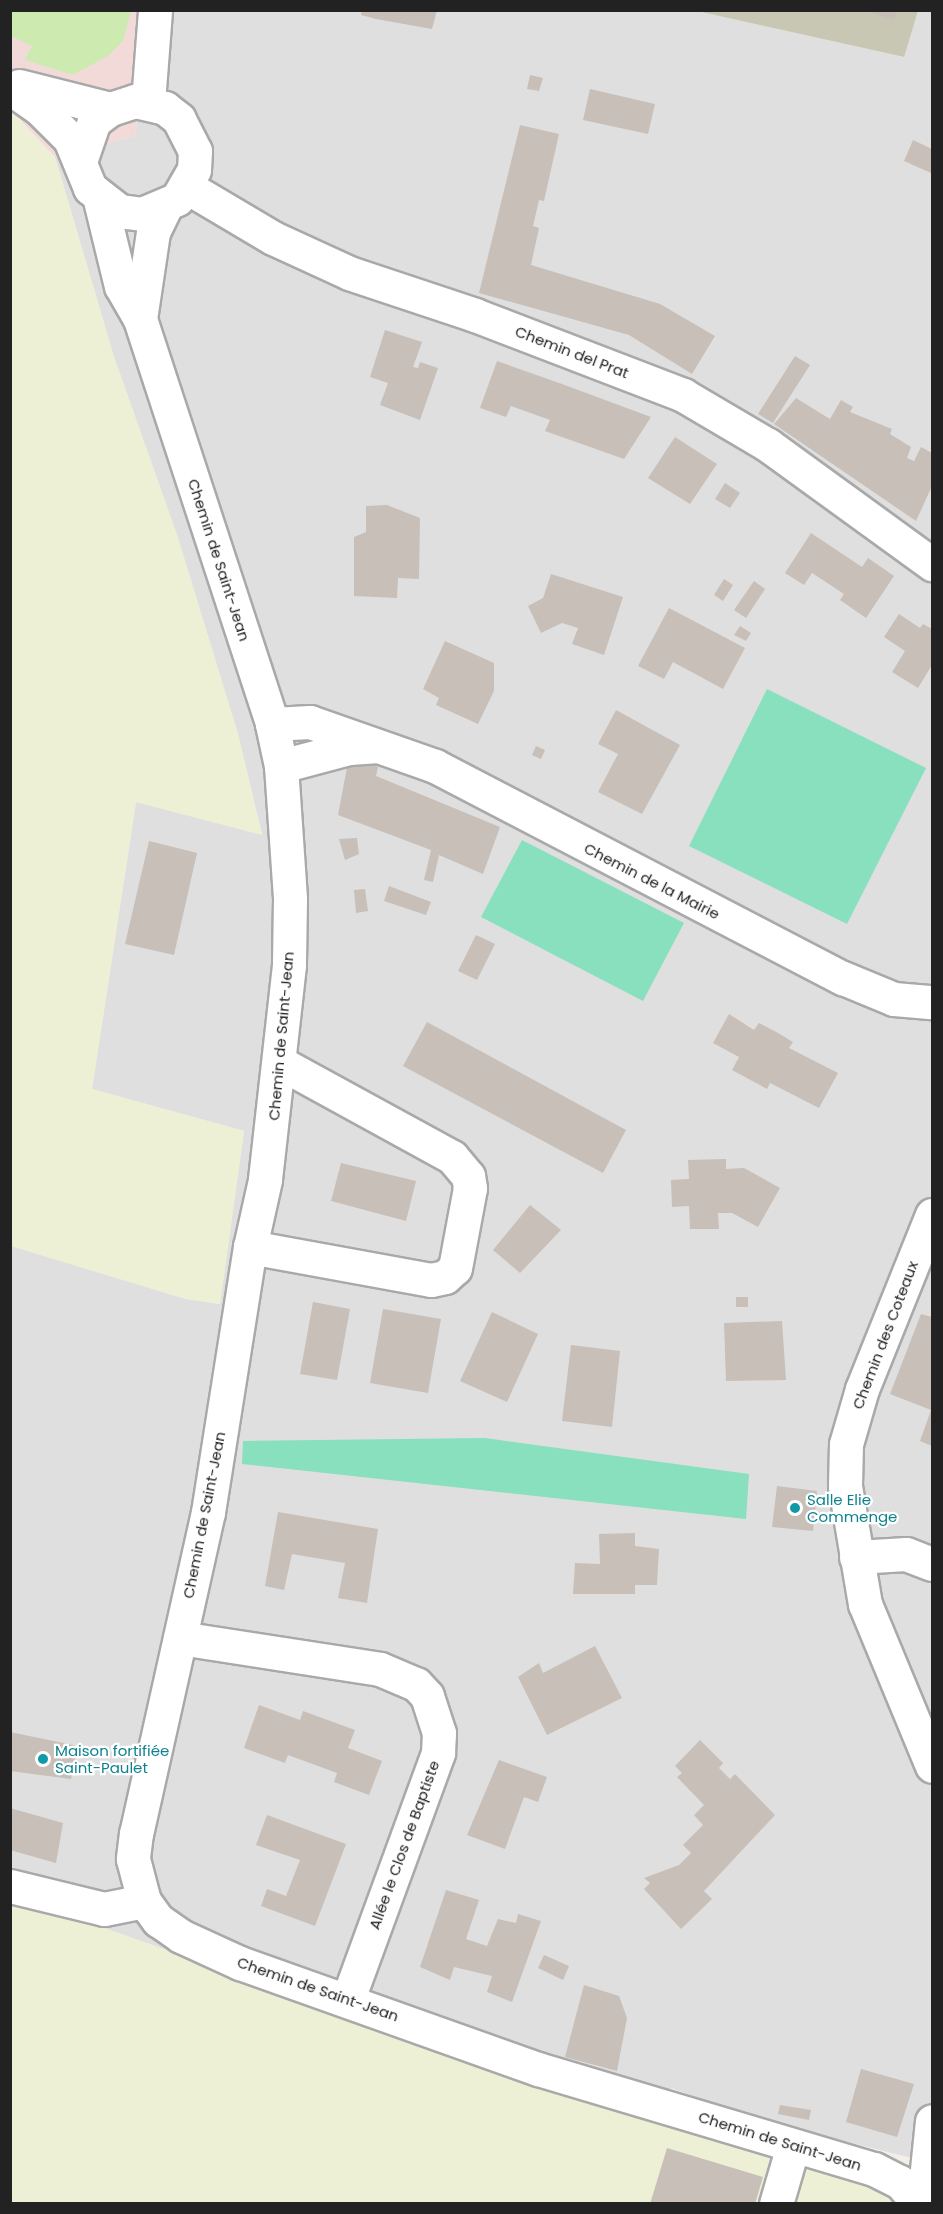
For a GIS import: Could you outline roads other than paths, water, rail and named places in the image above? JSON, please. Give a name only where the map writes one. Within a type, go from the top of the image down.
[{"type":"street","points":[[148,102],[155,10]]},
{"type":"street","points":[[10,86],[110,109],[148,102],[165,108],[190,134],[194,161],[176,198],[142,214],[119,212],[100,200],[90,188],[81,158],[70,139],[39,108],[10,86]]},
{"type":"street","points":[[81,158],[94,121],[110,109]]},
{"type":"street","name":"Chemin de Saint-Jean","points":[[140,319],[153,232],[176,198]]},
{"type":"street","name":"Chemin del Prat","points":[[176,198],[273,238],[349,273],[475,315],[684,394],[768,446],[933,564]]},
{"type":"street","name":"Chemin de Saint-Jean","points":[[100,200],[121,286],[140,319],[272,724],[281,766],[290,910],[280,1063],[265,1180],[250,1247],[208,1512],[136,1833],[133,1859],[144,1901],[158,1920],[181,1936],[240,1963],[348,1999],[538,2069],[874,2169],[916,2199]]},
{"type":"street","name":"Chemin de la Mairie","points":[[272,724],[310,722],[435,766],[843,978],[894,999],[933,1002]]},
{"type":"street","name":"Chemin de la Mairie","points":[[281,766],[350,748],[376,746]]},
{"type":"street","points":[[250,1247],[431,1280],[445,1277],[454,1268],[470,1188],[468,1176],[452,1157],[280,1063]]},
{"type":"street","name":"Chemin des Coteaux","points":[[933,1215],[862,1389],[846,1444],[845,1486],[865,1604],[933,1766]]},
{"type":"street","points":[[856,1557],[906,1554],[933,1564]]},
{"type":"street","name":"Allée le Clos de Baptiste","points":[[180,1638],[380,1669],[407,1679],[427,1696],[439,1733],[438,1753],[348,1999]]},
{"type":"street","points":[[10,1886],[104,1909],[144,1901]]},
{"type":"street","points":[[916,2199],[926,2179],[933,2121]]},
{"type":"street","points":[[776,2204],[793,2146]]},
{"type":"place","name":"Salle Elie Commenge","points":[[795,1508]]},
{"type":"place","name":"Maison fortifiée Saint-Paulet","points":[[43,1759]]}]
